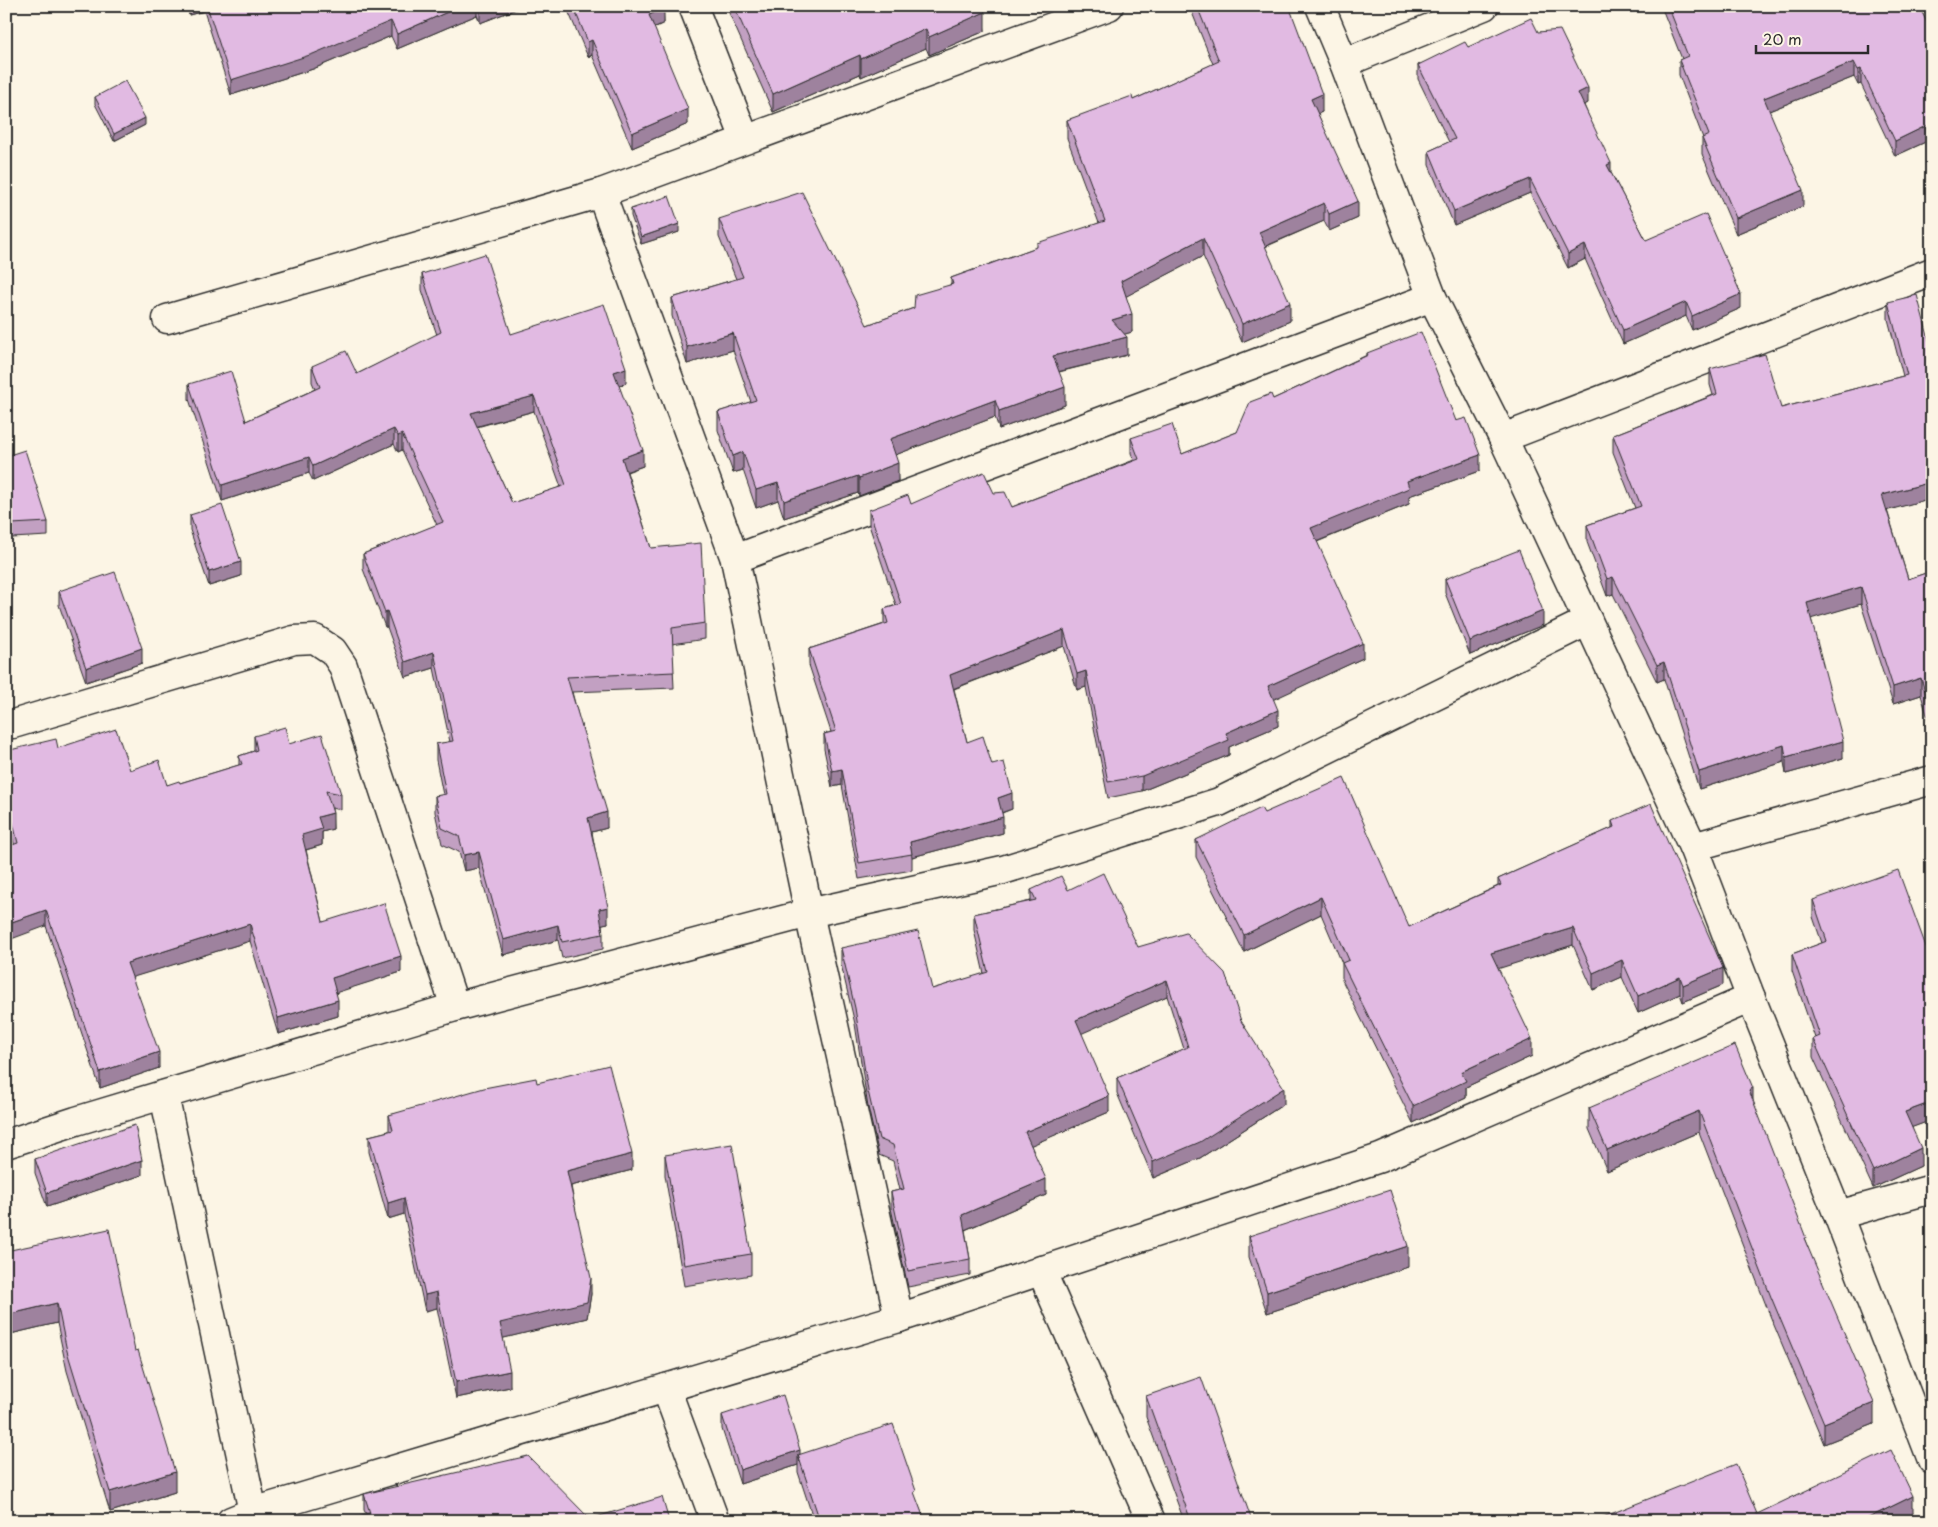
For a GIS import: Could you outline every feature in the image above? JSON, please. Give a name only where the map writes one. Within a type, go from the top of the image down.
[{"type":"street","points":[[693,6],[745,139]]},
{"type":"street","points":[[167,319],[601,193],[1110,6]]},
{"type":"street","points":[[1320,6],[1344,63],[1432,297],[1503,438],[1693,847],[1932,1460]]},
{"type":"street","points":[[1344,63],[1484,6]]},
{"type":"street","points":[[601,193],[735,559],[899,1318]]},
{"type":"street","points":[[1503,438],[1932,272]]},
{"type":"street","points":[[735,559],[1432,297]]},
{"type":"street","points":[[6,1144],[455,1007],[810,913],[1003,870],[1219,802],[1588,621]]},
{"type":"street","points":[[13,724],[294,640],[316,639],[333,651],[344,666],[455,1007]]},
{"type":"street","points":[[1693,847],[1932,780]]},
{"type":"street","points":[[164,1095],[247,1518],[899,1318],[1380,1158],[1751,998]]},
{"type":"street","points":[[1838,1215],[1932,1189]]},
{"type":"street","points":[[1041,1270],[1152,1521]]},
{"type":"street","points":[[666,1388],[715,1521]]},
{"type":"building","points":[[207,6],[461,6],[397,34],[391,21],[313,54],[231,80]]},
{"type":"building","points":[[573,6],[663,6],[664,8],[649,15],[688,109],[632,133],[592,40],[588,42]]},
{"type":"building","points":[[734,6],[982,6],[985,12],[929,37],[926,29],[861,59],[860,55],[773,94]]},
{"type":"building","points":[[1197,6],[1289,6],[1322,94],[1311,99],[1358,201],[1329,214],[1324,203],[1259,232],[1290,303],[1242,324],[1203,238],[1121,281],[1132,314],[1112,320],[1127,337],[1053,356],[1065,387],[999,411],[995,400],[890,439],[898,463],[859,478],[858,476],[784,501],[778,483],[756,490],[743,452],[733,456],[718,412],[756,400],[733,333],[687,347],[672,298],[743,277],[719,219],[802,192],[867,325],[914,308],[915,295],[953,284],[951,278],[1037,247],[1037,243],[1105,221],[1067,120],[1132,96],[1133,100],[1219,61]]},
{"type":"building","points":[[1668,6],[1919,6],[1932,33],[1932,123],[1895,141],[1861,69],[1858,70],[1854,62],[1764,98],[1803,190],[1736,218],[1702,138],[1709,135],[1679,60],[1688,56]]},
{"type":"building","points":[[1531,18],[1538,32],[1560,30],[1588,88],[1578,93],[1611,163],[1607,165],[1646,240],[1706,214],[1741,294],[1692,316],[1686,302],[1623,330],[1585,245],[1568,254],[1530,179],[1454,211],[1429,151],[1455,139],[1418,65],[1465,42],[1468,47]]},
{"type":"building","points":[[125,81],[145,118],[114,134],[95,97]]},
{"type":"building","points":[[669,196],[679,224],[641,237],[631,209]]},
{"type":"building","points":[[485,254],[511,334],[604,304],[626,368],[614,372],[643,450],[622,458],[651,548],[701,543],[705,623],[672,628],[674,672],[567,677],[607,812],[588,818],[608,907],[599,909],[603,934],[562,942],[558,925],[503,940],[479,852],[464,855],[459,836],[442,828],[435,796],[446,794],[436,744],[453,741],[434,652],[405,662],[387,611],[385,612],[363,554],[443,522],[402,434],[398,436],[394,429],[313,466],[309,457],[222,485],[189,384],[231,371],[246,421],[320,387],[312,366],[346,351],[357,374],[441,332],[422,274]],"holes":[[[534,396],[566,485],[512,503],[471,413]]]},
{"type":"building","points":[[1917,295],[1932,351],[1932,482],[1882,495],[1908,579],[1932,571],[1932,708],[1930,708],[1921,678],[1893,687],[1861,587],[1807,603],[1843,741],[1786,757],[1784,745],[1699,772],[1664,662],[1657,665],[1613,577],[1607,579],[1587,525],[1641,506],[1613,435],[1717,394],[1710,369],[1765,354],[1781,408],[1907,375],[1888,302]]},
{"type":"building","points":[[1421,332],[1456,421],[1466,418],[1480,455],[1407,481],[1409,488],[1311,528],[1363,643],[1268,686],[1278,710],[1226,733],[1229,740],[1142,776],[1108,782],[1086,671],[1077,674],[1064,630],[950,675],[967,742],[983,736],[992,765],[1004,762],[1012,793],[998,798],[1003,817],[910,842],[912,854],[859,863],[842,769],[832,771],[824,734],[836,731],[809,649],[888,623],[884,609],[901,604],[869,510],[908,495],[911,504],[984,472],[994,493],[1005,492],[1012,507],[1139,459],[1131,438],[1172,424],[1182,454],[1237,432],[1250,402],[1271,394],[1273,399],[1368,355],[1367,353]]},
{"type":"building","points":[[25,450],[48,522],[12,524],[6,505],[6,456]]},
{"type":"building","points":[[222,505],[241,562],[209,572],[190,515]]},
{"type":"building","points":[[1519,550],[1543,611],[1470,641],[1445,579]]},
{"type":"building","points":[[115,572],[142,648],[86,668],[59,591]]},
{"type":"building","points":[[285,727],[289,744],[322,734],[341,794],[326,791],[333,813],[318,817],[322,829],[302,835],[323,922],[384,903],[401,956],[332,978],[338,1000],[278,1018],[250,924],[127,963],[159,1052],[100,1072],[46,910],[6,924],[6,847],[18,843],[6,795],[6,751],[56,739],[58,748],[116,729],[130,770],[159,760],[167,785],[179,781],[180,783],[242,764],[239,756],[257,750],[254,736]]},
{"type":"building","points":[[1344,778],[1409,927],[1501,885],[1498,879],[1614,827],[1612,821],[1651,804],[1723,968],[1683,985],[1680,977],[1638,996],[1622,960],[1593,973],[1573,928],[1491,953],[1532,1039],[1461,1072],[1466,1081],[1413,1106],[1342,963],[1349,960],[1321,897],[1244,935],[1196,840],[1261,808],[1264,813]]},
{"type":"building","points":[[1898,870],[1932,963],[1932,1102],[1905,1112],[1921,1148],[1873,1171],[1813,1039],[1820,1036],[1792,954],[1827,941],[1813,900]]},
{"type":"building","points":[[1103,873],[1138,947],[1186,933],[1225,973],[1241,1021],[1284,1088],[1200,1142],[1153,1162],[1117,1078],[1188,1047],[1167,980],[1076,1020],[1109,1096],[1025,1132],[1046,1179],[962,1215],[970,1259],[908,1271],[891,1192],[904,1189],[893,1145],[879,1139],[868,1091],[855,1008],[841,948],[918,931],[932,989],[988,972],[974,914],[1036,900],[1031,890],[1061,876],[1068,890]]},
{"type":"building","points":[[1735,1045],[1753,1088],[1749,1090],[1806,1238],[1804,1238],[1874,1403],[1824,1423],[1771,1297],[1699,1111],[1607,1150],[1589,1108]]},
{"type":"building","points":[[609,1065],[632,1154],[567,1171],[591,1278],[587,1302],[500,1323],[510,1371],[456,1382],[437,1292],[425,1295],[404,1198],[388,1203],[369,1136],[393,1130],[389,1115],[484,1088],[536,1078],[537,1083]]},
{"type":"building","points":[[135,1125],[142,1160],[47,1193],[35,1159]]},
{"type":"building","points":[[732,1144],[751,1254],[684,1265],[665,1155]]},
{"type":"building","points":[[1390,1190],[1408,1246],[1267,1292],[1249,1236]]},
{"type":"building","points":[[109,1229],[135,1351],[138,1350],[175,1472],[110,1492],[67,1351],[57,1303],[6,1315],[6,1251]]},
{"type":"building","points":[[1201,1377],[1252,1521],[1191,1521],[1146,1396]]},
{"type":"building","points":[[783,1395],[800,1450],[740,1470],[722,1415]]},
{"type":"building","points":[[893,1424],[925,1521],[820,1521],[798,1455]]},
{"type":"building","points":[[1891,1450],[1913,1496],[1862,1521],[1593,1521],[1736,1464],[1757,1514]]},
{"type":"building","points":[[528,1456],[590,1519],[662,1497],[669,1521],[335,1521],[370,1513],[364,1494]]}]
